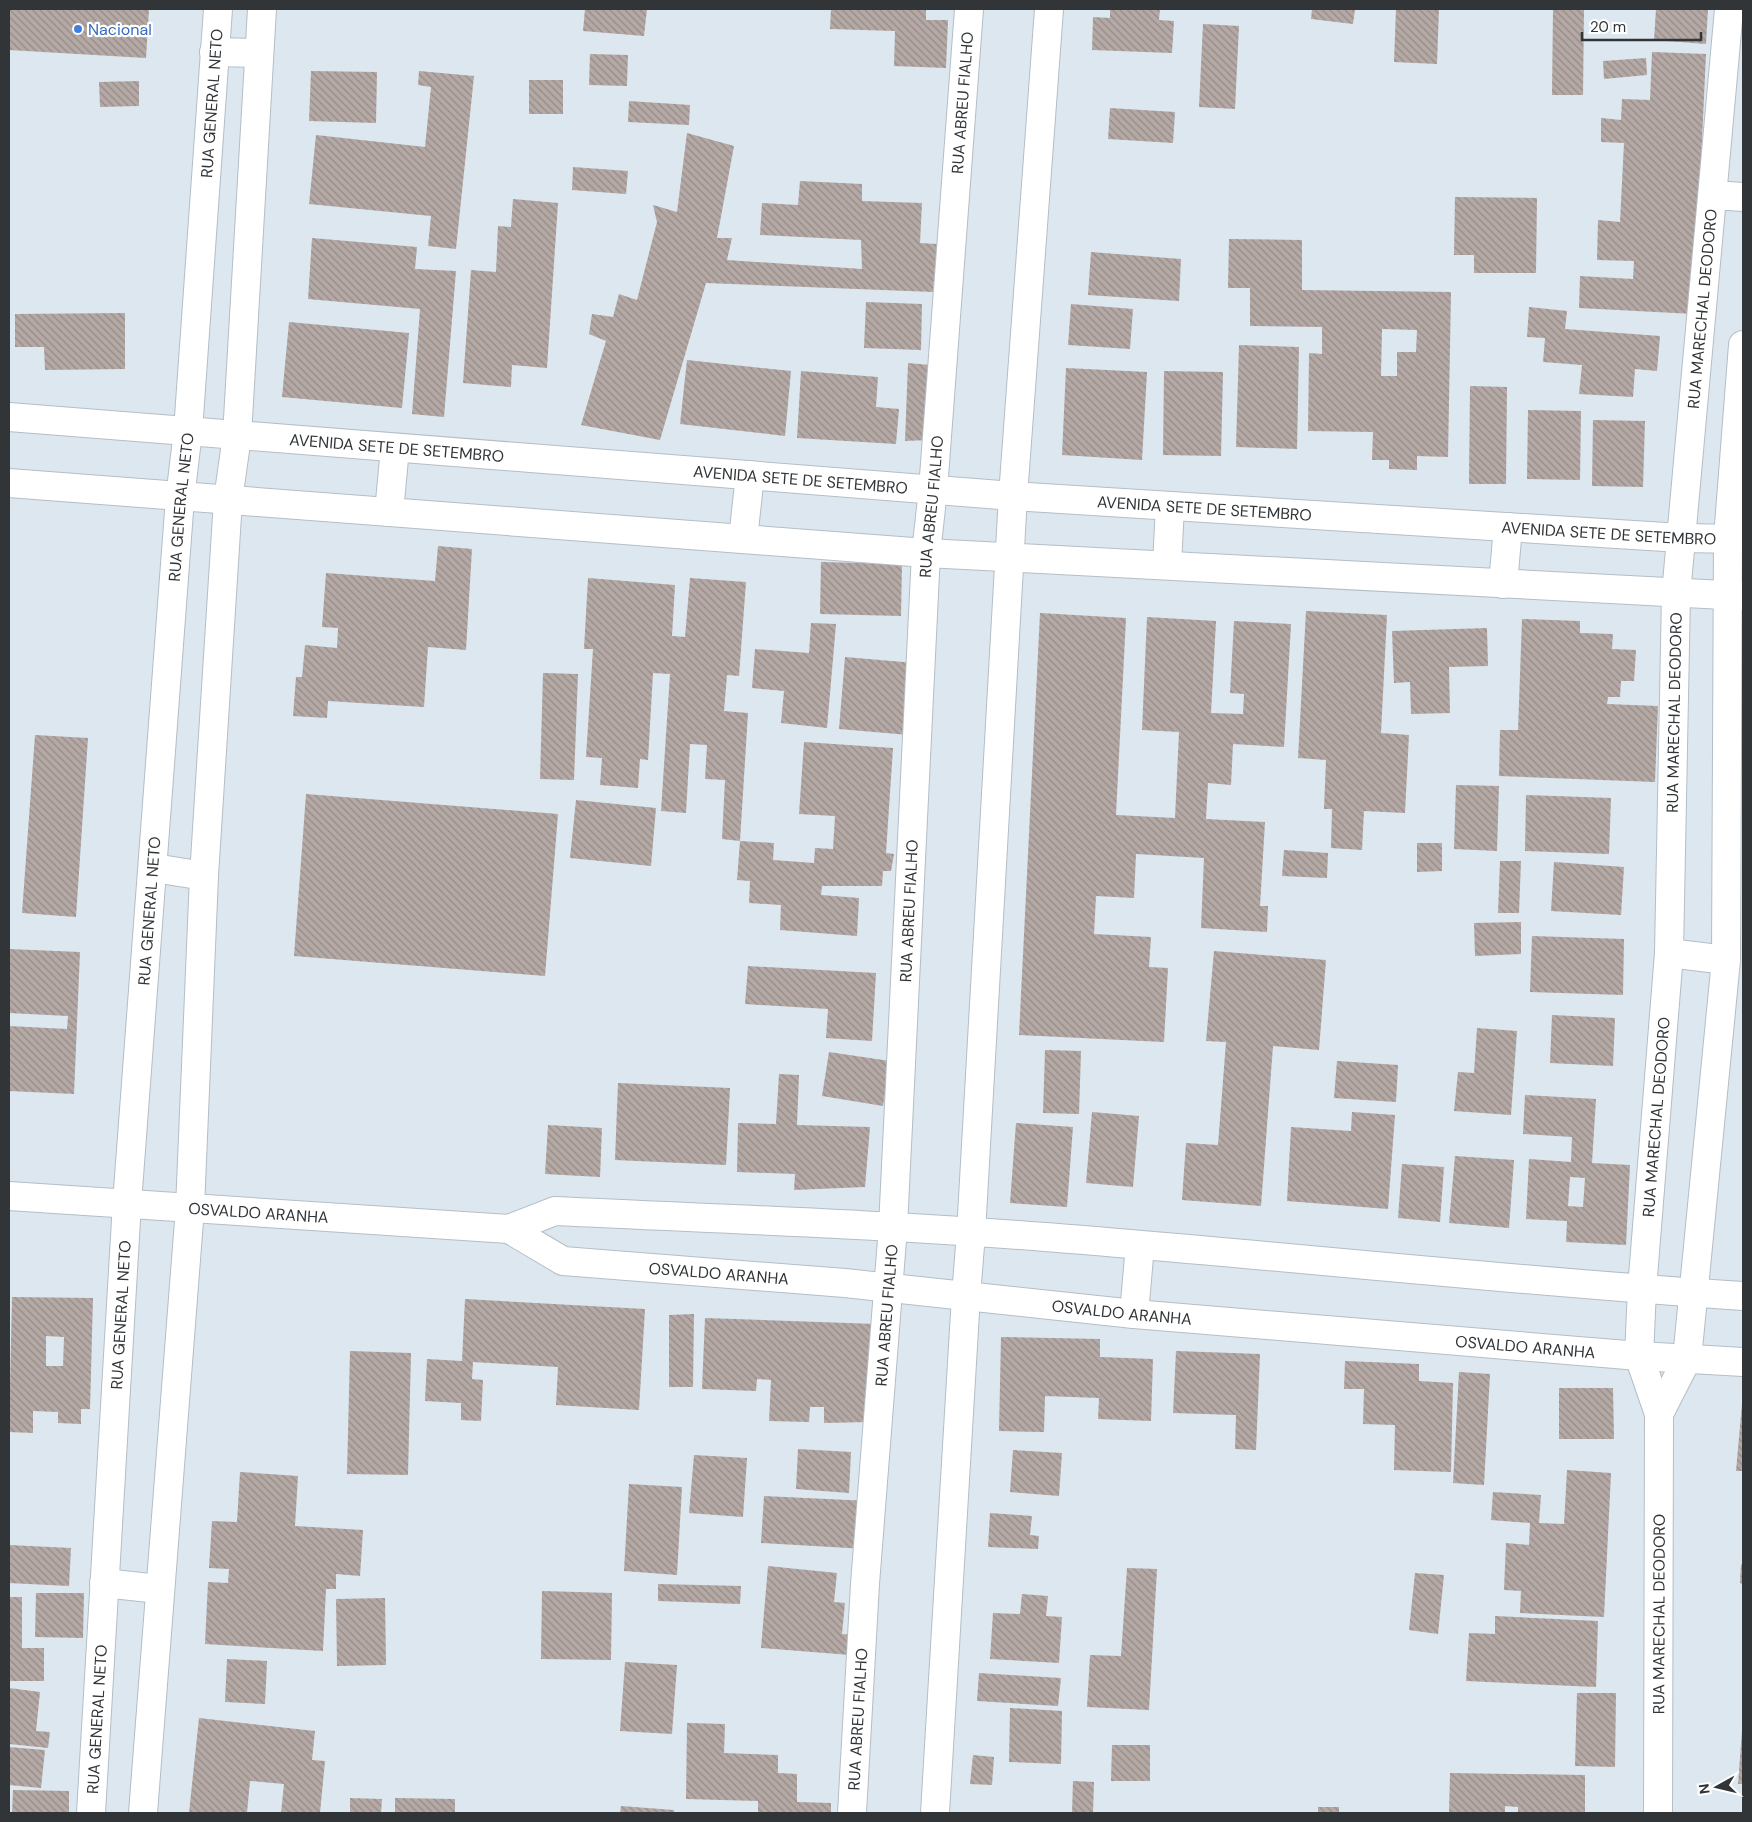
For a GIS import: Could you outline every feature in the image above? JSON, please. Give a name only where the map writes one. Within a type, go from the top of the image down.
[{"type":"street","name":"RUA GENERAL NETO","points":[[91,1813],[127,1203],[154,868],[180,498],[188,431],[218,9]]},
{"type":"street","points":[[143,1813],[190,1208],[204,876],[228,500],[237,436],[262,9]]},
{"type":"street","name":"RUA ABREU FIALHO","points":[[852,1813],[866,1574],[900,1228],[926,553],[933,490],[969,9]]},
{"type":"street","points":[[936,1813],[958,1295],[964,1232],[1013,496],[1049,9]]},
{"type":"street","name":"RUA MARECHAL DEODORO","points":[[1658,1813],[1659,1414],[1639,1356],[1642,1289],[1670,953],[1676,594],[1714,195],[1729,9]]},
{"type":"street","points":[[214,52],[259,53]]},
{"type":"street","points":[[1714,195],[1743,197]]},
{"type":"street","name":"RUA MARECHAL DEODORO","points":[[1659,1414],[1687,1360],[1692,1292],[1726,960],[1736,538],[1743,345]]},
{"type":"street","name":"AVENIDA SETE DE SETEMBRO","points":[[9,417],[1013,496],[1681,538],[1736,538]]},
{"type":"street","points":[[389,512],[395,448]]},
{"type":"street","points":[[743,539],[750,475]]},
{"type":"street","points":[[9,483],[180,498],[228,500],[926,553],[1736,596]]},
{"type":"street","points":[[1167,565],[1170,506]]},
{"type":"street","points":[[1503,584],[1508,527]]},
{"type":"street","points":[[154,868],[204,876]]},
{"type":"street","points":[[1670,953],[1726,960]]},
{"type":"street","name":"OSVALDO ARANHA","points":[[9,1196],[509,1229],[555,1211],[900,1228],[1140,1245],[1642,1289],[1743,1296]]},
{"type":"street","name":"OSVALDO ARANHA","points":[[509,1229],[563,1261],[894,1288],[1134,1314],[1687,1360],[1743,1362]]},
{"type":"street","points":[[1134,1314],[1140,1245]]},
{"type":"street","points":[[104,1583],[159,1588]]},
{"type":"building","name":"Nacional","points":[[9,9],[149,9],[146,58],[9,50]]},
{"type":"building","points":[[585,9],[647,9],[644,36],[583,31]]},
{"type":"building","points":[[831,9],[926,9],[926,20],[948,20],[946,68],[894,66],[895,31],[830,29]]},
{"type":"building","points":[[1110,9],[1160,9],[1159,20],[1174,21],[1172,53],[1092,50],[1093,17],[1110,18]]},
{"type":"building","points":[[1312,9],[1355,9],[1353,24],[1311,19]]},
{"type":"building","points":[[1396,9],[1439,9],[1437,64],[1394,62]]},
{"type":"building","points":[[1553,9],[1584,9],[1583,95],[1552,95]]},
{"type":"building","points":[[1656,9],[1708,9],[1706,44],[1654,40]]},
{"type":"building","points":[[1203,24],[1239,26],[1235,109],[1199,107]]},
{"type":"building","points":[[1652,52],[1706,54],[1694,314],[1579,308],[1580,276],[1633,279],[1634,261],[1597,260],[1598,220],[1620,222],[1624,143],[1601,142],[1601,118],[1621,120],[1622,99],[1650,100]]},
{"type":"building","points":[[590,54],[628,55],[627,86],[589,85]]},
{"type":"building","points":[[1646,58],[1647,75],[1604,79],[1603,61]]},
{"type":"building","points":[[311,71],[377,72],[376,123],[309,121]]},
{"type":"building","points":[[419,71],[474,76],[456,249],[428,246],[431,216],[309,204],[316,135],[425,147],[431,87],[418,85]]},
{"type":"building","points":[[529,80],[563,80],[563,114],[529,114]]},
{"type":"building","points":[[139,81],[139,106],[100,107],[99,82]]},
{"type":"building","points":[[629,101],[690,105],[689,125],[628,122]]},
{"type":"building","points":[[1110,108],[1175,112],[1173,143],[1108,139]]},
{"type":"building","points":[[687,133],[734,146],[717,238],[732,238],[727,260],[862,269],[861,240],[760,235],[762,203],[798,205],[800,181],[862,184],[862,201],[922,203],[920,243],[937,244],[933,292],[706,283],[660,440],[581,425],[606,341],[589,334],[592,314],[613,317],[619,294],[637,300],[657,222],[653,205],[677,212]]},
{"type":"building","points":[[573,167],[628,171],[626,194],[572,190]]},
{"type":"building","points":[[1455,197],[1537,198],[1536,273],[1474,273],[1474,255],[1454,255]]},
{"type":"building","points":[[513,199],[558,203],[547,368],[512,365],[511,387],[463,383],[471,270],[496,272],[498,226],[511,227]]},
{"type":"building","points":[[312,238],[417,247],[415,269],[456,271],[444,417],[412,414],[420,309],[308,299]]},
{"type":"building","points":[[1229,239],[1302,240],[1302,290],[1451,292],[1448,457],[1417,456],[1417,470],[1389,469],[1389,460],[1372,460],[1373,432],[1308,431],[1309,353],[1322,354],[1322,327],[1250,326],[1250,288],[1228,288]],"holes":[[[1382,329],[1417,330],[1416,352],[1397,352],[1397,376],[1381,376]]]},
{"type":"building","points":[[1091,252],[1181,259],[1179,301],[1088,295]]},
{"type":"building","points":[[866,302],[922,304],[921,350],[864,348]]},
{"type":"building","points":[[1071,304],[1133,309],[1130,349],[1068,345]]},
{"type":"building","points":[[1529,307],[1567,311],[1565,329],[1660,336],[1657,371],[1635,369],[1633,397],[1579,394],[1582,365],[1543,362],[1545,338],[1527,337]]},
{"type":"building","points":[[125,313],[125,369],[45,370],[44,347],[15,347],[15,314]]},
{"type":"building","points":[[289,322],[409,333],[402,408],[282,397]]},
{"type":"building","points":[[1239,345],[1299,347],[1297,449],[1236,447]]},
{"type":"building","points":[[687,360],[791,371],[785,436],[680,424]]},
{"type":"building","points":[[908,363],[931,365],[929,440],[905,441]]},
{"type":"building","points":[[1066,368],[1147,372],[1142,460],[1062,455]]},
{"type":"building","points":[[801,371],[878,377],[876,407],[899,409],[896,444],[797,438]]},
{"type":"building","points":[[1164,371],[1223,372],[1221,456],[1163,455]]},
{"type":"building","points":[[1470,386],[1507,387],[1506,484],[1469,484]]},
{"type":"building","points":[[1528,410],[1581,411],[1580,480],[1527,479]]},
{"type":"building","points":[[1593,420],[1645,421],[1643,487],[1592,486]]},
{"type":"building","points":[[438,546],[472,549],[466,650],[428,647],[424,707],[328,701],[327,718],[293,716],[296,677],[302,677],[305,645],[337,648],[338,628],[322,627],[326,573],[435,581]]},
{"type":"building","points":[[821,562],[902,564],[901,616],[820,614]]},
{"type":"building","points":[[588,578],[675,585],[672,636],[685,637],[690,578],[746,582],[739,676],[727,675],[724,711],[748,713],[740,841],[722,839],[725,780],[705,779],[707,745],[690,744],[686,813],[661,811],[670,674],[653,673],[648,760],[640,759],[638,788],[600,785],[602,758],[586,757],[593,649],[584,649]]},
{"type":"building","points":[[1306,611],[1387,615],[1381,733],[1409,735],[1405,813],[1364,811],[1362,850],[1331,848],[1332,809],[1324,809],[1326,760],[1298,758]]},
{"type":"building","points":[[1040,613],[1126,618],[1116,815],[1175,818],[1179,732],[1142,730],[1147,617],[1216,621],[1211,713],[1243,714],[1244,694],[1230,693],[1234,621],[1291,624],[1284,747],[1233,744],[1231,785],[1208,783],[1206,819],[1265,822],[1260,906],[1268,906],[1267,932],[1201,928],[1204,858],[1136,854],[1134,898],[1096,896],[1094,934],[1151,937],[1149,967],[1168,968],[1164,1042],[1019,1035]]},
{"type":"building","points":[[1522,619],[1580,621],[1580,633],[1613,634],[1612,649],[1636,650],[1634,681],[1621,681],[1620,697],[1608,697],[1607,704],[1658,706],[1655,782],[1499,776],[1500,730],[1518,730]]},
{"type":"building","points":[[811,623],[836,624],[827,728],[781,723],[784,691],[752,688],[755,649],[809,653]]},
{"type":"building","points":[[1487,628],[1488,666],[1449,667],[1450,713],[1411,714],[1410,682],[1394,683],[1392,631]]},
{"type":"building","points":[[845,657],[915,663],[909,735],[839,729]]},
{"type":"building","points":[[543,673],[578,674],[574,780],[540,779]]},
{"type":"building","points":[[35,735],[88,738],[76,917],[22,913]]},
{"type":"building","points":[[804,742],[893,748],[886,853],[894,854],[891,871],[883,871],[882,886],[822,886],[821,895],[859,898],[857,936],[780,930],[781,905],[749,903],[750,881],[737,880],[740,841],[774,843],[773,860],[814,863],[815,848],[833,849],[835,816],[799,814]]},
{"type":"building","points":[[1456,785],[1499,786],[1497,851],[1454,849]]},
{"type":"building","points":[[306,794],[558,814],[545,976],[294,956]]},
{"type":"building","points":[[1526,795],[1611,798],[1609,854],[1525,851]]},
{"type":"building","points":[[576,800],[656,808],[651,866],[570,858]]},
{"type":"building","points":[[1417,843],[1442,843],[1442,871],[1417,872]]},
{"type":"building","points":[[1284,850],[1328,853],[1327,878],[1282,876]]},
{"type":"building","points":[[1500,861],[1521,861],[1519,913],[1498,913]]},
{"type":"building","points":[[1554,862],[1624,867],[1621,915],[1551,911]]},
{"type":"building","points":[[1521,922],[1521,954],[1475,956],[1474,923]]},
{"type":"building","points":[[1532,936],[1624,939],[1623,995],[1530,992]]},
{"type":"building","points":[[9,949],[80,952],[74,1094],[9,1091],[9,1026],[67,1029],[68,1016],[9,1013]]},
{"type":"building","points":[[1214,951],[1326,960],[1319,1050],[1273,1046],[1261,1206],[1182,1200],[1186,1143],[1218,1145],[1226,1042],[1206,1041]]},
{"type":"building","points":[[748,966],[876,973],[872,1041],[826,1038],[828,1009],[745,1004]]},
{"type":"building","points":[[1552,1015],[1615,1018],[1613,1066],[1550,1063]]},
{"type":"building","points":[[1477,1028],[1517,1031],[1511,1115],[1454,1111],[1458,1072],[1474,1073]]},
{"type":"building","points":[[1045,1050],[1081,1051],[1079,1114],[1043,1113]]},
{"type":"building","points":[[829,1052],[890,1061],[883,1106],[822,1096]]},
{"type":"building","points":[[1337,1061],[1398,1065],[1396,1102],[1334,1098]]},
{"type":"building","points":[[779,1074],[799,1075],[797,1125],[870,1127],[865,1187],[794,1190],[795,1174],[737,1172],[738,1123],[776,1124]]},
{"type":"building","points":[[618,1083],[730,1088],[726,1165],[615,1160]]},
{"type":"building","points":[[1525,1095],[1596,1099],[1592,1163],[1630,1165],[1626,1245],[1566,1242],[1567,1221],[1526,1219],[1529,1159],[1571,1162],[1572,1137],[1523,1134]],"holes":[[[1570,1177],[1585,1178],[1583,1207],[1568,1206]]]},
{"type":"building","points":[[1092,1112],[1139,1116],[1133,1187],[1086,1183]]},
{"type":"building","points":[[1352,1112],[1395,1115],[1388,1209],[1287,1201],[1291,1127],[1351,1131]]},
{"type":"building","points":[[1016,1123],[1073,1127],[1067,1207],[1010,1203]]},
{"type":"building","points":[[548,1125],[602,1128],[600,1177],[545,1174]]},
{"type":"building","points":[[1455,1156],[1514,1160],[1509,1228],[1449,1223]]},
{"type":"building","points":[[1402,1164],[1444,1167],[1440,1222],[1398,1218]]},
{"type":"building","points":[[12,1297],[93,1298],[90,1409],[81,1409],[81,1424],[58,1423],[58,1412],[33,1411],[33,1433],[9,1432]],"holes":[[[46,1336],[64,1337],[63,1366],[46,1366]]]},
{"type":"building","points":[[465,1299],[645,1309],[639,1410],[556,1405],[558,1367],[473,1362],[472,1379],[483,1380],[481,1421],[461,1420],[461,1403],[425,1401],[427,1359],[462,1361]]},
{"type":"building","points":[[694,1314],[693,1387],[669,1387],[669,1315]]},
{"type":"building","points":[[705,1318],[876,1324],[869,1422],[824,1423],[824,1407],[810,1407],[809,1422],[769,1421],[771,1380],[757,1379],[756,1391],[702,1389]]},
{"type":"building","points":[[1001,1337],[1100,1339],[1100,1357],[1153,1359],[1151,1421],[1098,1419],[1099,1398],[1045,1396],[1044,1432],[999,1431]]},
{"type":"building","points":[[350,1351],[411,1353],[408,1475],[347,1474]]},
{"type":"building","points":[[1176,1351],[1260,1354],[1256,1450],[1235,1449],[1236,1415],[1173,1413]]},
{"type":"building","points":[[1345,1361],[1419,1364],[1419,1381],[1453,1383],[1451,1472],[1394,1470],[1395,1425],[1363,1424],[1364,1389],[1344,1389]]},
{"type":"building","points":[[1459,1372],[1490,1374],[1484,1485],[1453,1483]]},
{"type":"building","points":[[1559,1388],[1613,1388],[1614,1439],[1559,1439]]},
{"type":"building","points":[[1742,1404],[1743,1471],[1736,1471]]},
{"type":"building","points":[[798,1449],[851,1452],[849,1493],[796,1489]]},
{"type":"building","points":[[1013,1450],[1062,1453],[1059,1496],[1010,1492]]},
{"type":"building","points":[[694,1455],[747,1458],[743,1517],[689,1513]]},
{"type":"building","points":[[1567,1470],[1611,1473],[1604,1617],[1520,1613],[1521,1591],[1504,1590],[1506,1543],[1529,1545],[1530,1523],[1491,1520],[1493,1492],[1541,1495],[1539,1523],[1564,1524]]},
{"type":"building","points":[[240,1472],[298,1476],[295,1526],[363,1530],[360,1576],[336,1574],[336,1589],[326,1589],[323,1651],[205,1644],[208,1582],[228,1583],[229,1569],[209,1568],[212,1521],[237,1522]]},
{"type":"building","points":[[629,1484],[682,1487],[677,1575],[624,1571]]},
{"type":"building","points":[[764,1496],[869,1501],[866,1549],[761,1543]]},
{"type":"building","points":[[990,1513],[1032,1516],[1030,1535],[1039,1536],[1038,1549],[988,1547]]},
{"type":"building","points":[[9,1545],[71,1548],[69,1586],[9,1583]]},
{"type":"building","points":[[1741,1564],[1743,1565],[1743,1584],[1740,1583]]},
{"type":"building","points":[[768,1566],[837,1573],[834,1602],[845,1603],[842,1634],[854,1635],[850,1655],[761,1648]]},
{"type":"building","points":[[1127,1568],[1157,1569],[1149,1710],[1087,1707],[1090,1655],[1121,1656]]},
{"type":"building","points":[[1415,1573],[1444,1575],[1438,1634],[1409,1630]]},
{"type":"building","points":[[658,1584],[741,1586],[740,1604],[658,1601]]},
{"type":"building","points":[[542,1591],[612,1593],[611,1660],[541,1659]]},
{"type":"building","points":[[36,1593],[84,1593],[83,1638],[35,1637]]},
{"type":"building","points":[[1022,1594],[1048,1596],[1046,1616],[1062,1617],[1059,1663],[990,1659],[993,1613],[1020,1614]]},
{"type":"building","points":[[9,1597],[22,1597],[22,1648],[44,1648],[44,1681],[9,1681]]},
{"type":"building","points":[[385,1598],[386,1665],[337,1666],[336,1599]]},
{"type":"building","points":[[1495,1616],[1598,1621],[1596,1687],[1466,1681],[1469,1633],[1495,1634]]},
{"type":"building","points":[[227,1659],[267,1661],[265,1704],[225,1702]]},
{"type":"building","points":[[625,1662],[677,1665],[672,1734],[620,1731]]},
{"type":"building","points":[[979,1673],[1061,1678],[1058,1706],[977,1701]]},
{"type":"building","points":[[9,1688],[40,1692],[36,1731],[50,1732],[48,1748],[9,1744]]},
{"type":"building","points":[[1577,1693],[1616,1693],[1615,1767],[1575,1766]]},
{"type":"building","points":[[1010,1708],[1062,1711],[1061,1764],[1009,1762]]},
{"type":"building","points":[[199,1718],[315,1731],[312,1760],[325,1761],[320,1813],[281,1813],[284,1784],[250,1781],[247,1813],[189,1813]]},
{"type":"building","points":[[687,1723],[725,1724],[724,1753],[778,1755],[778,1773],[797,1774],[797,1802],[831,1803],[831,1813],[758,1813],[758,1801],[686,1799]]},
{"type":"building","points":[[1742,1731],[1743,1784],[1738,1784]]},
{"type":"building","points":[[1112,1745],[1150,1745],[1150,1781],[1111,1781]]},
{"type":"building","points":[[9,1747],[45,1750],[41,1788],[9,1785]]},
{"type":"building","points":[[973,1755],[994,1757],[992,1785],[970,1784]]},
{"type":"building","points":[[1450,1773],[1585,1775],[1585,1813],[1518,1813],[1518,1807],[1505,1806],[1505,1813],[1449,1813]]},
{"type":"building","points":[[1073,1781],[1094,1782],[1093,1813],[1072,1813]]},
{"type":"building","points":[[13,1790],[69,1791],[69,1813],[12,1813]]},
{"type":"building","points":[[350,1798],[382,1799],[381,1813],[350,1813]]},
{"type":"building","points":[[395,1798],[455,1799],[455,1813],[395,1813]]},
{"type":"building","points":[[621,1806],[674,1810],[674,1813],[620,1813]]},
{"type":"building","points":[[1318,1807],[1339,1807],[1339,1813],[1318,1813]]},
{"type":"place","name":"Nacional","points":[[78,29]]}]
